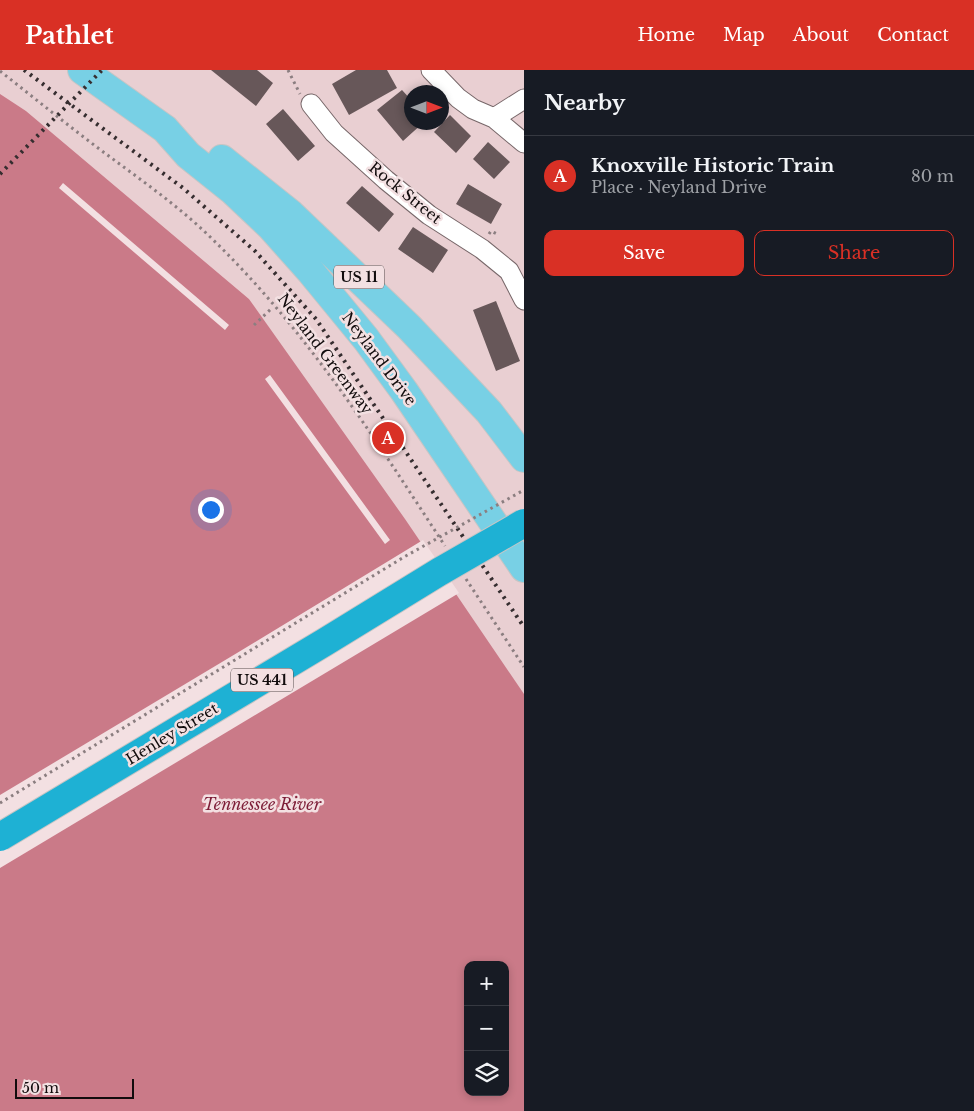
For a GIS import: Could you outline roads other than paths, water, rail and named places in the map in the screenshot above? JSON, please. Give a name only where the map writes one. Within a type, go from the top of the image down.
[{"type":"highway","name":"Henley Street","points":[[0,837],[439,572],[524,523]]},
{"type":"main road","name":"Neyland Drive","points":[[82,70],[165,129],[188,155],[232,190],[270,226],[318,279],[404,390],[524,568]]},
{"type":"main road","name":"Neyland Drive","points":[[165,129],[196,140],[291,214],[409,327],[515,441],[524,458]]},
{"type":"street","points":[[431,70],[458,98],[473,109],[494,118],[524,143]]},
{"type":"street","points":[[494,118],[524,99]]},
{"type":"street","name":"Rock Street","points":[[312,104],[334,133],[386,180],[429,214],[482,249],[516,267]]},
{"type":"street","points":[[516,267],[524,300]]},
{"type":"water","name":"Tennessee River","points":[[0,94],[26,111],[249,299],[405,519],[524,694],[524,1111],[0,1111]]},
{"type":"railway","points":[[24,70],[183,188],[255,251],[316,319],[524,627]]},
{"type":"railway","points":[[0,174],[102,70]]},
{"type":"place","name":"Knoxville Historic Train","points":[[388,438]]}]
